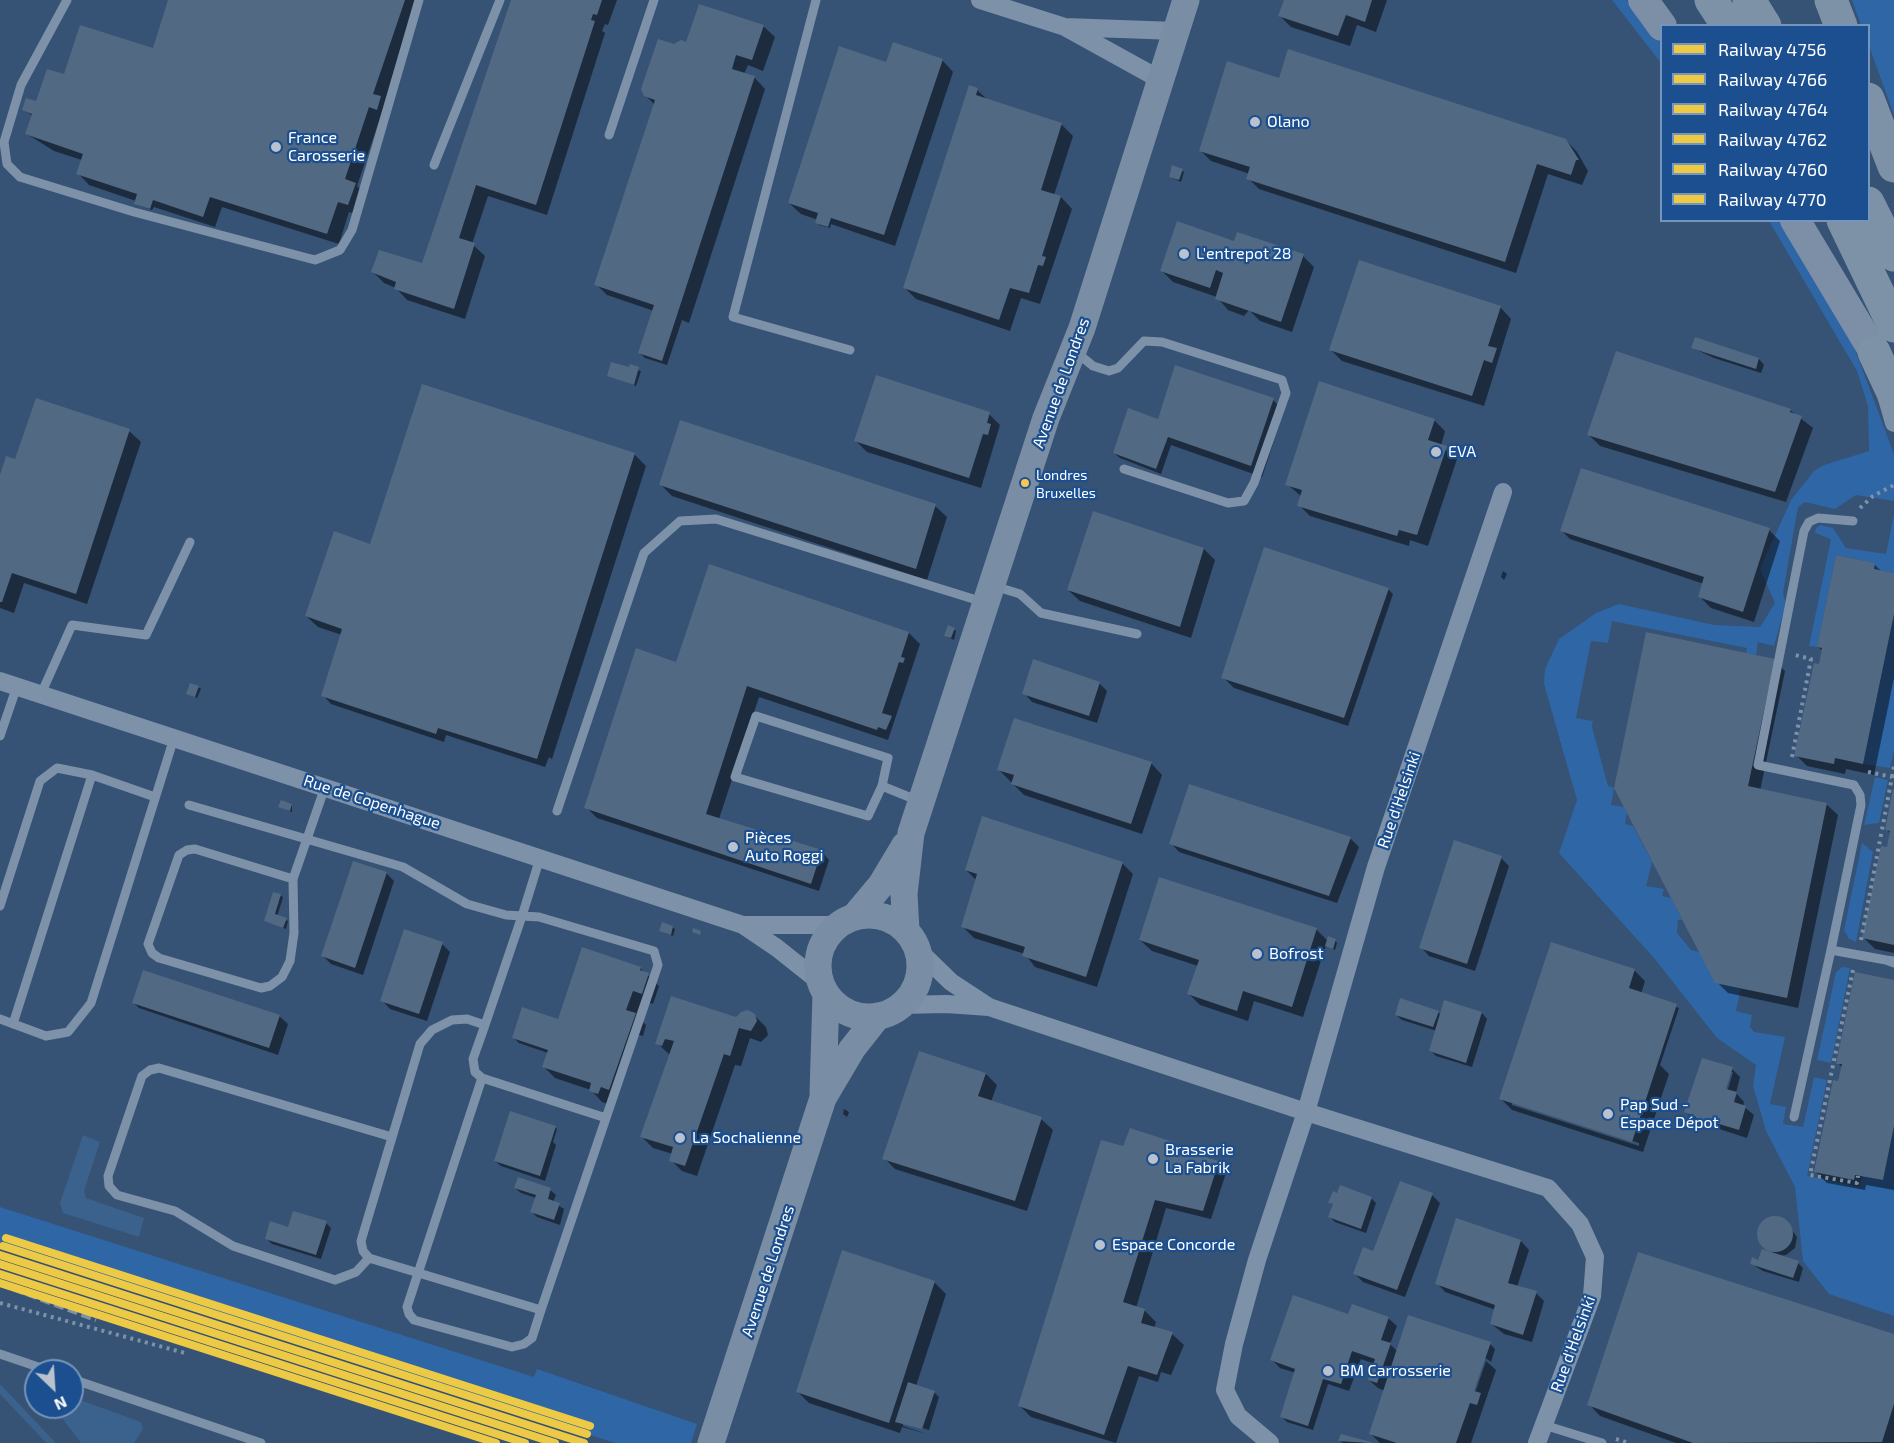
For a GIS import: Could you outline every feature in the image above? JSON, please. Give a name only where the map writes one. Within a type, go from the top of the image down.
[{"type":"highway","points":[[1711,0],[1727,24]]},
{"type":"highway","points":[[1749,0],[1764,24]]},
{"type":"highway","points":[[1831,0],[1840,24]]},
{"type":"highway","points":[[1870,102],[1894,166]]},
{"type":"highway","points":[[1870,205],[1894,255]]},
{"type":"highway","points":[[1844,222],[1894,326]]},
{"type":"highway","points":[[1874,351],[1894,395]]},
{"type":"main road","points":[[1643,0],[1661,24]]},
{"type":"main road","points":[[1796,222],[1874,351]]},
{"type":"street","points":[[980,0],[1065,27],[1161,80]]},
{"type":"street","name":"Avenue de Londres","points":[[912,940],[904,894],[911,833],[1046,418],[1073,350],[1186,0]]},
{"type":"street","points":[[1065,27],[1176,31]]},
{"type":"street","points":[[1874,351],[1894,423]]},
{"type":"street","name":"Rue d'Helsinki","points":[[1270,1443],[1238,1416],[1225,1390],[1234,1344],[1257,1260],[1306,1112],[1376,867],[1503,492]]},
{"type":"street","name":"Rue de Copenhague","points":[[8,683],[743,925],[784,953],[824,989]]},
{"type":"street","name":"Avenue de Londres","points":[[846,921],[881,885],[911,833]]},
{"type":"street","points":[[883,917],[893,920],[912,940],[920,967],[918,983],[890,1010],[861,1017],[849,1013],[824,989],[818,965],[820,953],[826,940],[846,921],[883,917]]},
{"type":"street","name":"Rue de Copenhague","points":[[743,925],[846,921]]},
{"type":"street","name":"Rue d'Helsinki","points":[[912,940],[951,982],[989,1007]]},
{"type":"street","name":"Avenue de Londres","points":[[823,1098],[824,989]]},
{"type":"street","name":"Rue d'Helsinki","points":[[890,1010],[946,1004],[989,1007],[1306,1112],[1548,1188],[1580,1224],[1595,1257],[1592,1296],[1537,1443]]},
{"type":"street","name":"Avenue de Londres","points":[[711,1443],[823,1098],[852,1049],[890,1010]]},
{"type":"lane","points":[[67,0],[21,85],[4,142],[7,164],[20,177],[134,212],[315,260],[340,250],[352,230],[419,0]]},
{"type":"lane","points":[[434,165],[500,0]]},
{"type":"lane","points":[[609,135],[654,0]]},
{"type":"lane","points":[[816,0],[733,317],[850,350]]},
{"type":"lane","points":[[1073,350],[1093,366],[1109,371],[1118,368],[1144,341],[1162,342],[1282,380],[1286,393],[1254,483],[1244,501],[1228,503],[1124,468]]},
{"type":"lane","points":[[1794,1117],[1861,805],[1858,789],[1854,785],[1758,765],[1804,531],[1809,522],[1818,518],[1853,521]]},
{"type":"lane","points":[[557,811],[644,553],[680,521],[716,519],[966,595],[1020,594],[1041,613],[1137,634]]},
{"type":"lane","points":[[41,694],[72,625],[146,635],[190,542]]},
{"type":"lane","points":[[0,736],[8,683]]},
{"type":"lane","points":[[756,716],[888,758],[882,786],[868,816],[735,777],[756,716]]},
{"type":"lane","points":[[0,1019],[46,1036],[68,1032],[91,1003],[174,738]]},
{"type":"lane","points":[[0,906],[40,782],[57,768],[92,775],[155,798]]},
{"type":"lane","points":[[12,1024],[92,775]]},
{"type":"lane","points":[[882,786],[921,801]]},
{"type":"lane","points":[[292,879],[195,849],[188,850],[179,855],[148,944],[152,953],[159,958],[261,988],[270,986],[282,977],[290,961],[294,933],[292,879],[325,787]]},
{"type":"lane","points":[[189,805],[306,837],[403,867],[467,904],[507,915],[549,920],[654,951],[657,956],[658,965],[532,1338],[524,1344],[512,1347],[414,1320],[407,1307],[482,1078]]},
{"type":"lane","points":[[540,858],[473,1059],[475,1071],[482,1078],[606,1118]]},
{"type":"lane","points":[[1831,950],[1891,961]]},
{"type":"lane","points":[[485,1025],[467,1019],[452,1020],[432,1030],[420,1044],[361,1241],[363,1251],[369,1258],[541,1310]]},
{"type":"lane","points":[[369,1258],[356,1272],[335,1280],[233,1246],[175,1211],[117,1194],[109,1186],[108,1176],[142,1076],[159,1068],[392,1137]]},
{"type":"lane","points":[[0,1354],[24,1362]]},
{"type":"lane","points":[[84,1383],[261,1443]]},
{"type":"lane","points":[[1544,1425],[1602,1443]]},
{"type":"path","points":[[1853,521],[1862,506],[1873,496],[1894,485]]},
{"type":"path","points":[[1892,777],[1894,766]]},
{"type":"path","points":[[1853,969],[1810,1175],[1857,1183],[1858,1176]]},
{"type":"path","points":[[0,1303],[185,1353]]},
{"type":"shaded area","points":[[1612,0],[1627,0],[1643,19],[1660,43],[1660,62]]},
{"type":"shaded area","points":[[1852,0],[1894,0],[1894,115],[1870,49],[1870,24],[1861,24]]},
{"type":"shaded area","points":[[1770,222],[1784,222],[1850,336],[1894,454],[1894,501],[1856,495],[1835,509],[1805,502],[1798,507],[1783,593],[1786,603],[1774,646],[1758,642],[1756,655],[1746,653],[1747,648],[1612,621],[1608,643],[1591,641],[1576,718],[1593,721],[1592,727],[1608,786],[1614,788],[1611,805],[1624,807],[1627,813],[1625,824],[1633,826],[1652,862],[1646,886],[1664,889],[1662,896],[1671,898],[1682,920],[1678,920],[1677,933],[1691,950],[1699,952],[1741,988],[1736,1011],[1752,1015],[1750,1027],[1754,1032],[1785,1037],[1770,1104],[1786,1107],[1783,1124],[1803,1127],[1814,1077],[1827,1080],[1807,1176],[1860,1187],[1862,1176],[1883,1180],[1894,1126],[1894,1316],[1829,1294],[1803,1261],[1795,1187],[1766,1131],[1753,1086],[1756,1065],[1717,1038],[1654,958],[1559,853],[1577,800],[1544,684],[1545,669],[1559,639],[1596,613],[1619,604],[1714,625],[1760,627],[1775,603],[1760,569],[1791,500],[1814,471],[1824,465],[1869,451],[1868,406],[1857,371]]},
{"type":"shaded area","points":[[1894,514],[1894,573],[1874,569],[1875,563],[1836,555],[1817,647],[1809,646],[1831,539],[1815,533],[1816,528],[1820,525],[1833,528],[1846,548],[1886,554]]},
{"type":"shaded area","points":[[1894,614],[1894,750],[1890,768],[1863,764]]},
{"type":"shaded area","points":[[1875,777],[1888,780],[1879,823],[1864,825]]},
{"type":"shaded area","points":[[1862,843],[1873,852],[1856,942],[1849,939],[1844,930]]},
{"type":"shaded area","points":[[1842,967],[1850,968],[1831,1063],[1817,1060],[1836,972]]},
{"type":"shaded area","points":[[83,1135],[100,1142],[84,1191],[86,1198],[144,1218],[139,1237],[63,1213],[60,1203]]},
{"type":"shaded area","points":[[0,1207],[534,1377],[537,1369],[697,1424],[691,1443],[615,1443],[0,1242]]},
{"type":"shaded area","points":[[84,1401],[141,1422],[143,1429],[134,1443],[81,1443],[63,1419],[84,1419]]},
{"type":"building","points":[[168,0],[405,0],[373,94],[381,96],[377,110],[369,107],[345,179],[356,183],[348,205],[338,202],[327,234],[210,197],[203,217],[153,200],[150,209],[134,204],[137,194],[76,174],[83,154],[25,134],[32,114],[22,110],[26,98],[36,101],[47,69],[64,74],[80,25],[153,48]]},
{"type":"building","points":[[511,0],[602,0],[597,15],[593,14],[591,20],[595,21],[536,205],[476,185],[459,238],[475,243],[454,309],[394,289],[396,282],[371,272],[379,250],[422,263]]},
{"type":"building","points":[[1284,0],[1372,0],[1365,22],[1346,15],[1338,36],[1278,16]]},
{"type":"building","points":[[699,4],[764,25],[752,60],[736,55],[732,69],[755,76],[662,361],[638,353],[654,305],[594,285],[655,100],[644,96],[641,89],[658,39],[674,44],[681,40],[686,42]]},
{"type":"building","points":[[893,42],[943,59],[884,235],[831,218],[828,227],[815,223],[818,213],[788,203],[839,46],[886,62]]},
{"type":"building","points":[[1288,49],[1566,139],[1579,160],[1576,160],[1571,175],[1537,164],[1505,262],[1246,179],[1250,167],[1199,151],[1227,61],[1279,78]]},
{"type":"building","points":[[969,85],[978,88],[976,95],[1062,123],[1041,190],[1061,196],[1042,256],[1046,257],[1043,266],[1038,265],[1029,293],[1010,288],[999,320],[903,288]]},
{"type":"building","points":[[1172,165],[1183,169],[1179,180],[1169,177]]},
{"type":"building","points":[[1177,221],[1234,241],[1237,232],[1304,254],[1281,322],[1215,299],[1223,273],[1216,270],[1210,288],[1160,271]]},
{"type":"building","points":[[1359,260],[1501,306],[1488,346],[1497,348],[1492,363],[1484,360],[1472,396],[1329,350]]},
{"type":"building","points":[[1695,337],[1759,358],[1756,369],[1691,348]]},
{"type":"building","points":[[1616,351],[1791,409],[1790,412],[1802,416],[1775,492],[1587,435]]},
{"type":"building","points":[[611,362],[639,367],[634,385],[607,376]]},
{"type":"building","points":[[1175,365],[1274,398],[1251,466],[1168,437],[1156,469],[1113,453],[1128,408],[1158,419]]},
{"type":"building","points":[[876,375],[990,412],[987,423],[991,424],[988,435],[983,434],[969,478],[854,441]]},
{"type":"building","points":[[1319,381],[1435,419],[1428,440],[1447,446],[1417,535],[1399,530],[1397,536],[1297,506],[1302,490],[1285,485]]},
{"type":"building","points":[[422,384],[635,453],[537,759],[438,728],[436,734],[321,696],[342,629],[305,616],[334,531],[370,544]]},
{"type":"building","points":[[36,398],[130,429],[76,594],[12,573],[2,602],[0,602],[0,475],[6,456],[15,459]]},
{"type":"building","points":[[680,420],[936,504],[916,569],[659,485]]},
{"type":"building","points":[[1581,468],[1770,528],[1743,612],[1698,597],[1704,577],[1560,531]]},
{"type":"building","points":[[1093,511],[1204,548],[1180,627],[1067,590]]},
{"type":"building","points":[[1264,547],[1389,588],[1344,718],[1221,678]]},
{"type":"building","points":[[1836,555],[1875,563],[1874,569],[1894,573],[1894,614],[1863,764],[1835,758],[1834,764],[1794,756],[1814,663],[1819,664],[1822,648],[1817,647]]},
{"type":"building","points":[[709,564],[909,632],[901,657],[905,658],[903,663],[899,662],[882,713],[892,716],[886,730],[878,727],[877,730],[747,686],[706,814],[822,850],[811,884],[584,808],[636,648],[676,662]]},
{"type":"building","points":[[948,625],[955,628],[951,638],[944,636]]},
{"type":"building","points":[[1646,632],[1775,659],[1748,786],[1827,803],[1787,998],[1715,983],[1614,788]]},
{"type":"building","points":[[1033,659],[1100,682],[1089,716],[1022,694]]},
{"type":"building","points":[[190,683],[199,686],[195,697],[186,694]]},
{"type":"building","points":[[1014,718],[1152,762],[1131,824],[1011,784],[1014,775],[997,770]]},
{"type":"building","points":[[1189,784],[1351,837],[1329,896],[1169,844]]},
{"type":"building","points":[[1893,789],[1894,945],[1862,938],[1881,846],[1887,847],[1890,831],[1885,830]]},
{"type":"building","points":[[281,800],[292,804],[290,811],[278,807]]},
{"type":"building","points":[[982,816],[1123,862],[1086,977],[1022,956],[1025,947],[961,927],[977,874],[965,870]]},
{"type":"building","points":[[1454,840],[1502,856],[1467,964],[1419,948]]},
{"type":"building","points":[[353,861],[387,872],[355,968],[321,956]]},
{"type":"building","points":[[1159,877],[1317,928],[1292,1007],[1243,991],[1237,1011],[1187,994],[1199,960],[1139,940]]},
{"type":"building","points":[[273,892],[281,894],[275,914],[287,918],[283,928],[264,921]]},
{"type":"building","points":[[662,922],[673,926],[671,935],[659,931]]},
{"type":"building","points":[[693,928],[701,931],[700,935],[692,932]]},
{"type":"building","points":[[404,929],[443,942],[419,1014],[380,1001]]},
{"type":"building","points":[[1328,936],[1336,939],[1333,949],[1325,946]]},
{"type":"building","points":[[1551,942],[1635,969],[1629,988],[1677,1004],[1632,1142],[1499,1099]]},
{"type":"building","points":[[582,947],[641,967],[640,970],[649,973],[642,994],[633,991],[626,1010],[636,1013],[609,1090],[601,1087],[598,1094],[589,1091],[591,1083],[542,1067],[548,1050],[512,1038],[522,1007],[558,1019]]},
{"type":"building","points":[[143,970],[280,1015],[269,1048],[132,1003]]},
{"type":"building","points":[[1855,972],[1894,980],[1894,1126],[1883,1180],[1855,1175],[1854,1180],[1814,1172],[1833,1080],[1838,1081],[1842,1064],[1836,1064]]},
{"type":"building","points":[[671,996],[736,1017],[748,1010],[755,1014],[757,1021],[751,1031],[739,1028],[730,1056],[724,1054],[685,1166],[669,1161],[673,1147],[640,1137],[674,1041],[665,1039],[662,1046],[655,1044]]},
{"type":"building","points":[[1400,998],[1439,1011],[1433,1027],[1395,1015]]},
{"type":"building","points":[[1444,1000],[1482,1012],[1466,1063],[1429,1051]]},
{"type":"building","points":[[919,1051],[986,1073],[978,1096],[1042,1117],[1015,1201],[882,1159]]},
{"type":"building","points":[[1702,1058],[1733,1067],[1726,1089],[1737,1092],[1734,1102],[1746,1106],[1739,1130],[1706,1120],[1704,1126],[1694,1123],[1696,1117],[1684,1112]]},
{"type":"building","points":[[510,1111],[556,1126],[540,1176],[494,1161]]},
{"type":"building","points":[[1130,1128],[1173,1142],[1171,1147],[1219,1161],[1203,1211],[1155,1200],[1123,1302],[1145,1309],[1141,1323],[1173,1332],[1157,1375],[1128,1366],[1104,1435],[1018,1406],[1101,1140],[1123,1146]]},
{"type":"building","points":[[518,1177],[551,1188],[548,1199],[560,1203],[554,1220],[530,1212],[536,1195],[514,1188]]},
{"type":"building","points":[[1400,1181],[1433,1193],[1397,1290],[1353,1274],[1363,1247],[1373,1251]]},
{"type":"building","points":[[1340,1185],[1372,1197],[1361,1229],[1328,1217],[1333,1204],[1328,1203],[1333,1191],[1337,1193]]},
{"type":"building","points":[[293,1211],[327,1221],[316,1255],[265,1239],[270,1221],[288,1227]]},
{"type":"building","points":[[1775,1216],[1788,1221],[1793,1234],[1788,1247],[1775,1252],[1762,1247],[1757,1234],[1762,1221]]},
{"type":"building","points":[[1456,1218],[1521,1240],[1508,1283],[1537,1291],[1523,1335],[1490,1324],[1495,1305],[1435,1284]]},
{"type":"building","points":[[1762,1249],[1799,1261],[1793,1278],[1750,1264],[1752,1257],[1758,1260]]},
{"type":"building","points":[[842,1250],[935,1281],[889,1423],[796,1392]]},
{"type":"building","points":[[1638,1252],[1894,1334],[1894,1404],[1882,1442],[1693,1443],[1587,1405]]},
{"type":"building","points":[[1293,1295],[1348,1314],[1352,1304],[1389,1317],[1381,1340],[1391,1343],[1377,1383],[1368,1380],[1375,1359],[1352,1351],[1341,1384],[1323,1379],[1308,1426],[1280,1417],[1295,1369],[1270,1360]]},
{"type":"building","points":[[1408,1315],[1491,1342],[1474,1391],[1481,1393],[1477,1405],[1470,1403],[1456,1443],[1397,1443],[1369,1434]]},
{"type":"building","points":[[908,1382],[935,1391],[922,1429],[895,1422]]},
{"type":"building","points":[[1341,1434],[1371,1442],[1371,1443],[1338,1441]]},
{"type":"waterway","points":[[0,1389],[51,1443]]},
{"type":"railway","points":[[0,1284],[96,1320]]},
{"type":"rail line","name":"4760","points":[[6,1238],[590,1426]]},
{"type":"rail line","name":"4764","points":[[3,1246],[587,1434]]},
{"type":"rail line","name":"4756","points":[[0,1255],[584,1443]]},
{"type":"rail line","name":"4766","points":[[0,1264],[555,1443]]},
{"type":"rail line","name":"4762","points":[[0,1274],[525,1443]]},
{"type":"rail line","name":"4770","points":[[0,1283],[496,1443]]},
{"type":"place","name":"Olano","points":[[1255,122]]},
{"type":"place","name":"France Carosserie","points":[[276,147]]},
{"type":"place","name":"L'entrepot 28","points":[[1184,254]]},
{"type":"place","name":"EVA","points":[[1436,452]]},
{"type":"place","name":"Londres Bruxelles","points":[[1025,483]]},
{"type":"place","name":"Pièces Auto Roggi","points":[[733,847]]},
{"type":"place","name":"Bofrost","points":[[1257,954]]},
{"type":"place","name":"Pap Sud - Espace Dépot","points":[[1608,1114]]},
{"type":"place","name":"La Sochalienne","points":[[680,1138]]},
{"type":"place","name":"Brasserie La Fabrik","points":[[1153,1159]]},
{"type":"place","name":"Espace Concorde","points":[[1100,1245]]},
{"type":"place","name":"BM Carrosserie","points":[[1328,1371]]}]
